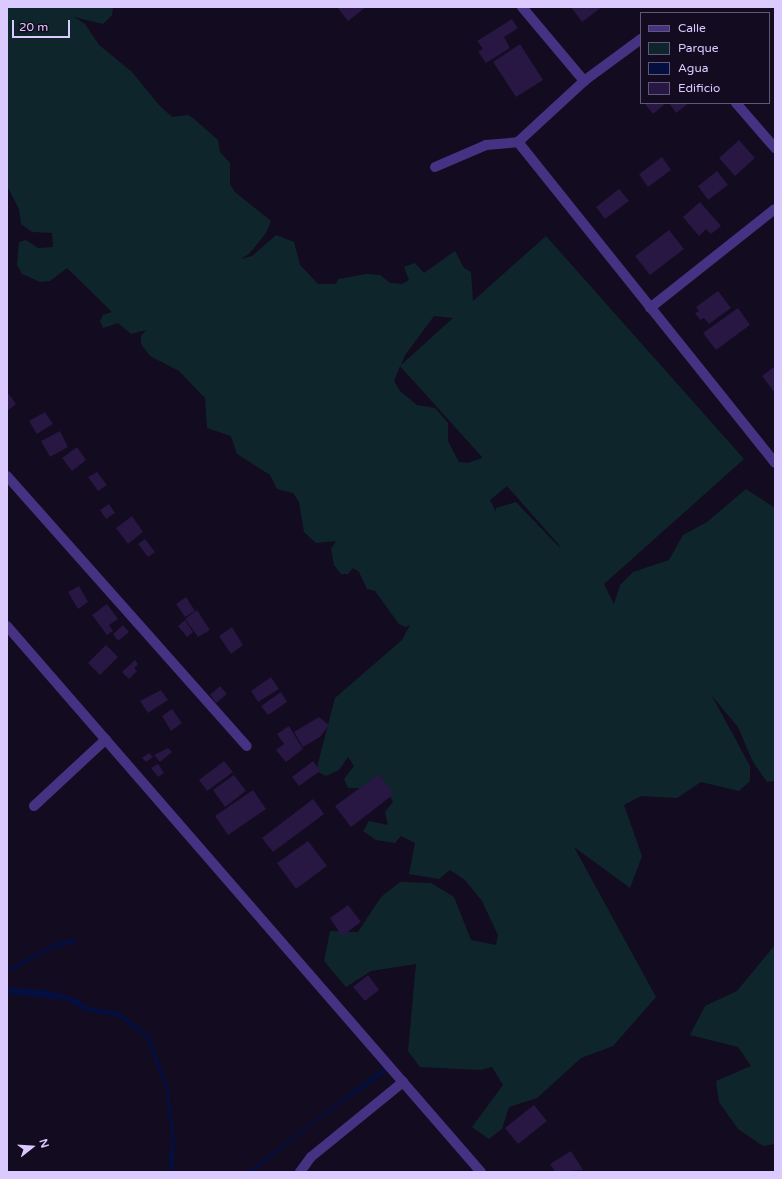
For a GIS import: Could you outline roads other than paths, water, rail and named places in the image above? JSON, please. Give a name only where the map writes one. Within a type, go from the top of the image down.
[{"type":"street","points":[[522,7],[584,81]]},
{"type":"street","points":[[436,167],[486,145],[518,142],[584,81],[640,40]]},
{"type":"street","points":[[737,104],[775,148]]},
{"type":"street","points":[[518,142],[775,463]]},
{"type":"street","points":[[650,308],[775,209]]},
{"type":"street","points":[[7,476],[247,746]]},
{"type":"street","points":[[7,626],[481,1172]]},
{"type":"street","points":[[34,806],[106,739]]},
{"type":"street","points":[[300,1172],[311,1157],[403,1082]]},
{"type":"water","points":[[76,939],[76,943],[53,948],[7,973],[7,969],[58,942]]},
{"type":"water","points":[[7,987],[46,990],[78,999],[88,1007],[119,1012],[150,1036],[169,1090],[175,1140],[173,1172],[170,1172],[168,1158],[172,1145],[166,1091],[147,1038],[117,1016],[86,1011],[66,1000],[7,994]]},
{"type":"water","points":[[387,1065],[391,1069],[322,1117],[252,1172],[247,1172]]}]
